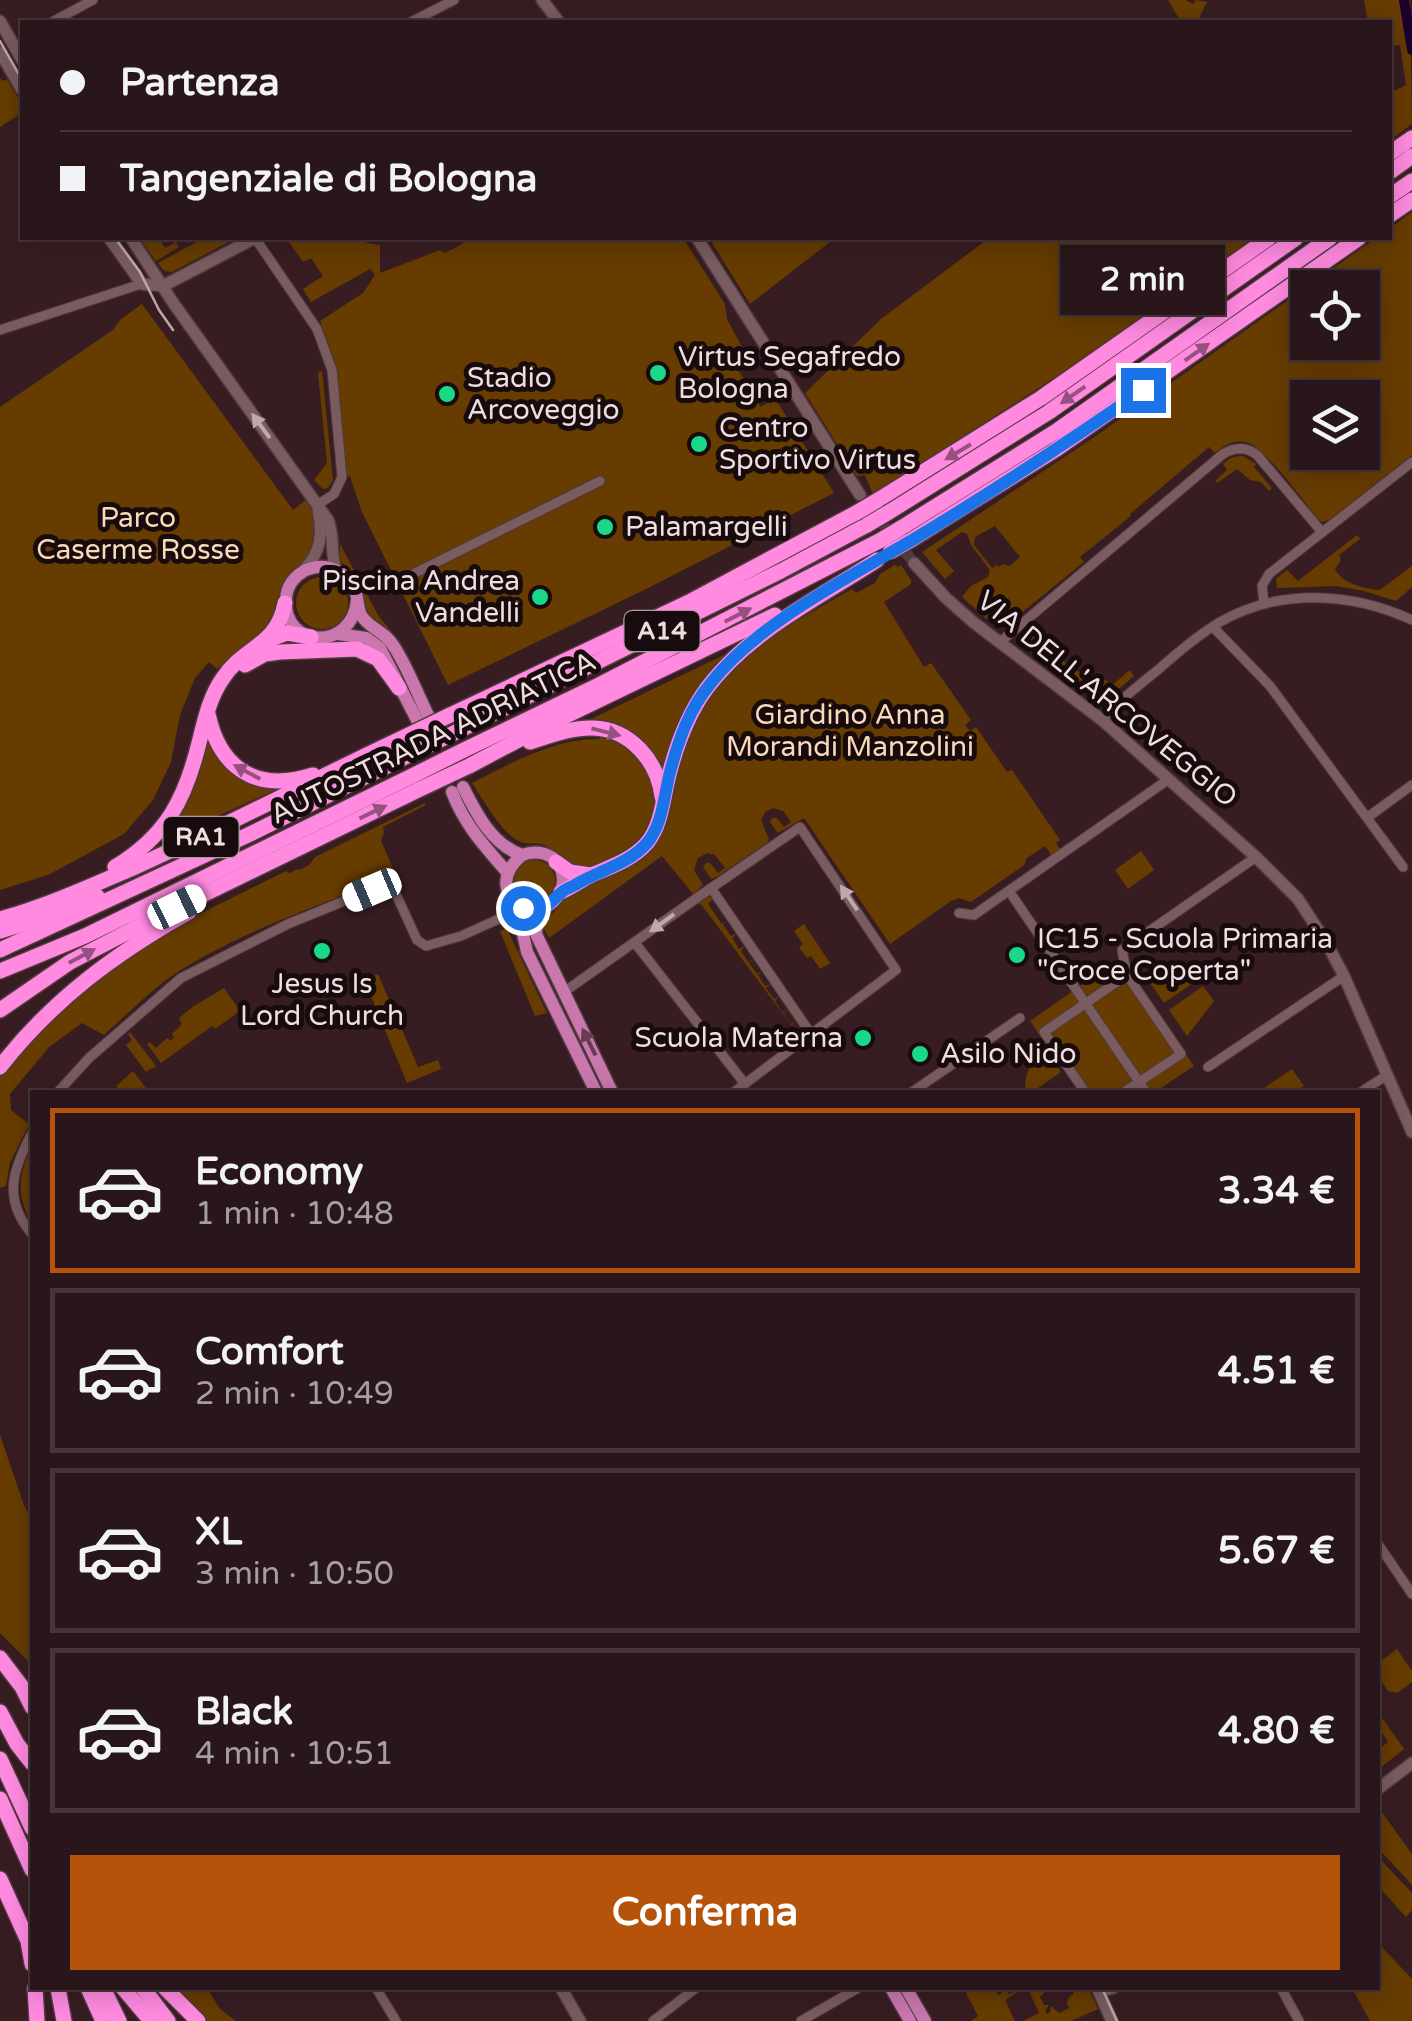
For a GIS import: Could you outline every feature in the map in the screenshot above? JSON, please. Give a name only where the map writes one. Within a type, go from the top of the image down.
[{"type":"highway","points":[[884,506],[1266,240]]},
{"type":"highway","name":"AUTOSTRADA ADRIATICA","points":[[0,950],[248,835],[764,580],[1049,412],[1293,240]]},
{"type":"highway","points":[[561,892],[621,862],[640,850],[652,835],[687,721],[718,674],[743,650],[1327,240]]},
{"type":"highway","points":[[906,534],[1055,450],[1355,240]]},
{"type":"highway","name":"RA1","points":[[0,919],[38,908],[202,837],[396,740],[862,519]]},
{"type":"highway","name":"AUTOSTRADA ADRIATICA","points":[[0,973],[470,759],[773,597],[883,551]]},
{"type":"highway","points":[[38,908],[112,870],[146,845],[167,823],[185,790],[210,702],[231,668],[279,625],[285,603]]},
{"type":"highway","points":[[260,644],[288,634],[312,637]]},
{"type":"highway","points":[[372,752],[296,780],[266,781],[238,769],[226,758],[213,733],[210,702],[228,677],[265,654],[346,648],[378,659],[400,688]]},
{"type":"highway","points":[[470,759],[574,730],[610,730],[631,741],[648,758],[660,785],[662,807]]},
{"type":"highway","name":"RA1","points":[[0,1010],[70,962],[327,834],[415,783]]},
{"type":"highway","points":[[0,1066],[60,1000],[131,946],[327,834]]},
{"type":"highway","points":[[0,931],[89,900],[248,835]]},
{"type":"highway","points":[[556,862],[570,872],[591,875]]},
{"type":"highway","points":[[0,1658],[30,1703]]},
{"type":"highway","points":[[0,1712],[30,1761]]},
{"type":"highway","points":[[0,1759],[30,1823]]},
{"type":"highway","points":[[0,1799],[30,1866]]},
{"type":"highway","points":[[14,1832],[30,1879]]},
{"type":"highway","points":[[0,1879],[30,1952]]},
{"type":"highway","points":[[36,1990],[37,2021]]},
{"type":"highway","points":[[36,1990],[45,2021]]},
{"type":"highway","points":[[89,1990],[103,2021]]},
{"type":"highway","points":[[104,1990],[119,2021]]},
{"type":"highway","points":[[126,1990],[151,2021]]},
{"type":"highway","points":[[145,1990],[168,2021]]},
{"type":"highway","points":[[168,1990],[198,2021]]},
{"type":"highway","points":[[59,1992],[64,2021]]},
{"type":"main road","points":[[338,634],[366,638],[380,648],[400,688],[423,720],[392,642],[361,615],[357,600],[348,579],[336,570],[319,567],[302,572],[290,585],[285,603],[296,628],[312,637],[330,637],[352,620],[357,600]]},
{"type":"main road","points":[[546,907],[523,908],[508,892],[507,872],[461,814],[457,790],[508,849],[522,854],[543,853],[556,862],[563,876],[561,892],[538,917],[536,934],[611,1090]]},
{"type":"main road","points":[[507,872],[522,854]]},
{"type":"main road","points":[[523,908],[527,952],[595,1090]]},
{"type":"main road","points":[[893,1990],[910,2021]]},
{"type":"main road","points":[[907,1990],[925,2021]]},
{"type":"street","points":[[56,20],[94,0]]},
{"type":"street","points":[[415,20],[453,0]]},
{"type":"street","points":[[0,21],[18,41],[2,56],[20,87]]},
{"type":"street","points":[[110,240],[142,284],[163,286],[251,240]]},
{"type":"street","points":[[131,240],[331,527],[336,570]]},
{"type":"street","points":[[256,240],[317,329],[332,370],[342,477],[334,494],[317,505]]},
{"type":"street","points":[[698,240],[860,495]]},
{"type":"street","points":[[0,330],[142,284],[154,272]]},
{"type":"street","points":[[1000,643],[1223,454],[1235,448],[1248,449],[1258,456],[1321,531]]},
{"type":"street","points":[[1264,604],[1266,578],[1412,462]]},
{"type":"street","points":[[387,587],[600,482]]},
{"type":"street","points":[[302,572],[318,551],[317,505]]},
{"type":"street","name":"VIA DELL'ARCOVEGGIO","points":[[914,563],[946,598],[1102,720],[1256,856],[1307,911],[1344,976],[1412,1132]]},
{"type":"street","points":[[1102,720],[1213,627],[1264,604],[1342,599],[1412,620]]},
{"type":"street","points":[[1213,627],[1270,686],[1403,867]]},
{"type":"street","points":[[958,914],[974,914],[1169,779]]},
{"type":"street","points":[[1368,817],[1412,785]]},
{"type":"street","points":[[564,992],[800,827],[896,970],[737,1090]]},
{"type":"street","points":[[1127,1090],[1181,1054],[1127,975],[1122,950],[1256,856]]},
{"type":"street","points":[[60,1090],[89,1058],[181,978],[288,924],[372,890],[388,888],[396,892],[417,940],[423,945],[461,936],[523,908]]},
{"type":"street","points":[[711,888],[811,1034]]},
{"type":"street","points":[[1009,891],[1145,1090]]},
{"type":"street","points":[[636,942],[745,1084]]},
{"type":"street","points":[[1084,1090],[1044,1032],[1127,975]]},
{"type":"street","points":[[1208,1066],[1344,976]]},
{"type":"street","points":[[915,1090],[1020,1018]]},
{"type":"street","points":[[1364,1090],[1387,1076]]},
{"type":"street","points":[[30,1137],[18,1161],[13,1187],[18,1212],[30,1231]]},
{"type":"street","points":[[1380,1547],[1412,1594]]},
{"type":"street","points":[[1380,1787],[1412,1763]]},
{"type":"street","points":[[377,1990],[396,2021]]},
{"type":"street","points":[[562,1990],[580,2021]]},
{"type":"street","points":[[653,2021],[693,1990]]},
{"type":"street","points":[[801,2021],[855,1990]]},
{"type":"street","points":[[1098,1990],[1112,2021]]},
{"type":"street","points":[[1282,1990],[1299,2021]]},
{"type":"green space","points":[[1168,0],[1207,2],[1198,20],[1180,20]]},
{"type":"green space","points":[[1364,0],[1410,0],[1412,124],[1392,139],[1392,92],[1406,85],[1400,45],[1392,46],[1392,20],[1368,20]]},
{"type":"green space","points":[[0,78],[7,79],[20,102],[20,114],[0,127]]},
{"type":"green space","points":[[1412,212],[1412,455],[1329,520],[1318,519],[1253,445],[1236,442],[1215,453],[1209,447],[1080,557],[1084,562],[1001,627],[962,597],[971,586],[988,577],[990,570],[971,545],[967,534],[962,532],[936,550],[954,571],[945,579],[922,552],[1093,438],[1290,299],[1290,360],[1380,360],[1380,270],[1331,270],[1373,240],[1392,240],[1392,227]],"holes":[[[995,526],[1020,557],[1010,566],[992,568],[974,545],[975,537]]]},
{"type":"green space","points":[[140,240],[160,240],[165,248],[176,242],[179,247],[156,261]]},
{"type":"green space","points":[[200,240],[232,240],[172,272],[164,271],[158,263]]},
{"type":"green space","points":[[287,240],[356,240],[380,245],[380,273],[440,250],[445,253],[469,240],[684,240],[725,304],[727,319],[742,347],[724,358],[728,366],[734,363],[761,407],[775,398],[834,493],[448,685],[362,512],[350,476],[345,476],[336,365],[320,321],[363,293],[375,275],[370,269],[311,302],[303,289],[323,276],[311,258],[303,262]]},
{"type":"green space","points":[[710,240],[832,240],[750,304]]},
{"type":"green space","points":[[986,240],[1250,240],[1062,373],[873,494],[865,475],[857,476],[805,393],[881,319]]},
{"type":"green space","name":"Parco Caserme Rosse","points":[[142,304],[293,510],[307,499],[313,523],[311,546],[299,579],[272,626],[217,669],[209,662],[195,678],[180,715],[171,762],[153,800],[124,834],[48,875],[0,890],[0,407],[113,330]]},
{"type":"green space","points":[[322,371],[333,480],[323,489],[314,480],[327,463],[318,373]]},
{"type":"green space","points":[[1243,456],[1256,464],[1254,467],[1272,488],[1269,491],[1237,469],[1215,481],[1227,470],[1225,462]]},
{"type":"green space","points":[[1357,535],[1360,539],[1339,555],[1341,560],[1335,569],[1348,581],[1376,590],[1412,566],[1412,587],[1396,601],[1336,586],[1277,588],[1276,579],[1287,570],[1298,581]]},
{"type":"green space","points":[[340,544],[379,617],[393,633],[368,614],[356,579],[340,560]]},
{"type":"green space","name":"Giardino Anna Morandi Manzolini","points":[[901,565],[911,584],[884,602],[924,667],[931,663],[971,720],[965,725],[970,731],[976,727],[1007,772],[1012,770],[1060,840],[1056,843],[1061,850],[1052,856],[1045,846],[971,902],[959,898],[951,901],[890,944],[804,818],[778,833],[770,822],[772,818],[784,827],[791,822],[783,811],[773,808],[761,820],[768,842],[718,876],[711,879],[703,867],[707,862],[718,873],[725,868],[715,855],[707,853],[698,858],[694,870],[703,885],[693,894],[662,856],[549,938],[543,930],[544,923],[570,894],[637,860],[696,714],[726,673],[778,632],[852,589],[856,593],[875,583],[880,574]]},
{"type":"green space","points":[[322,577],[340,585],[348,603],[340,621],[322,629],[304,621],[296,603],[304,585]]},
{"type":"green space","points":[[1036,630],[1064,662],[1082,673],[1099,672],[1111,686],[1130,670],[1134,676],[1109,695],[1090,696],[1019,644]]},
{"type":"green space","points":[[732,651],[664,777],[655,761],[589,720]]},
{"type":"green space","points":[[206,732],[220,754],[282,787],[153,845]]},
{"type":"green space","points":[[600,736],[622,744],[639,759],[649,775],[655,806],[644,833],[634,844],[590,868],[576,869],[541,844],[514,839],[472,783],[550,747]]},
{"type":"green space","points":[[425,803],[383,827],[381,841],[399,882],[396,886],[376,882],[234,941],[166,980],[104,1035],[82,1023],[49,1047],[10,1094],[11,1110],[29,1124],[10,1163],[6,1186],[0,1188],[0,1074],[33,1036],[106,971],[189,919],[286,871],[300,870],[315,857]]},
{"type":"green space","points":[[1141,851],[1154,870],[1128,889],[1115,870]]},
{"type":"green space","points":[[534,860],[549,866],[555,881],[549,896],[534,902],[519,896],[513,881],[519,866]]},
{"type":"green space","points":[[707,896],[713,899],[708,904],[722,924],[727,921],[723,925],[731,936],[736,934],[732,938],[739,949],[745,946],[741,951],[748,962],[754,959],[749,963],[757,974],[762,971],[758,975],[765,986],[771,984],[766,988],[774,999],[779,996],[775,1001],[782,1012],[788,1010],[783,1013],[791,1024],[794,1022],[792,1026],[699,905]]},
{"type":"green space","points":[[804,924],[830,963],[820,969],[799,947],[803,944],[794,931]]},
{"type":"green space","points":[[507,929],[547,1013],[535,1016],[500,931]]},
{"type":"green space","points":[[1120,958],[1194,1066],[1158,1090],[1078,1090],[1030,1021]]},
{"type":"green space","points":[[1189,964],[1199,979],[1164,1003],[1146,977]]},
{"type":"green space","points":[[378,974],[418,1067],[438,1060],[441,1069],[407,1083],[364,979]]},
{"type":"green space","points":[[1203,986],[1214,1001],[1187,1036],[1169,1010]]},
{"type":"green space","points":[[224,988],[240,1011],[161,1063],[147,1044],[150,1042],[156,1048],[167,1038],[171,1041],[182,1024],[179,1018]]},
{"type":"green space","points":[[130,1032],[156,1066],[146,1072],[126,1045],[132,1040]]},
{"type":"green space","points":[[1043,1047],[1061,1072],[1035,1090],[1026,1090],[1032,1063]]},
{"type":"green space","points":[[1292,1069],[1304,1086],[1297,1090],[1264,1088]]},
{"type":"green space","points":[[133,1071],[147,1090],[119,1090],[116,1086]]},
{"type":"green space","points":[[30,1152],[28,1216],[21,1181]]},
{"type":"green space","points":[[0,1435],[30,1516],[30,1663],[0,1633]]},
{"type":"green space","points":[[1397,1649],[1412,1671],[1412,1682],[1397,1693],[1388,1691],[1380,1679],[1380,1662]]},
{"type":"green space","points":[[1380,1720],[1404,1749],[1380,1768],[1380,1748],[1388,1742],[1380,1729]]},
{"type":"green space","points":[[1380,1810],[1412,1854],[1412,1885],[1380,1850]]},
{"type":"green space","points":[[1380,1859],[1412,1893],[1412,1910],[1406,1917],[1380,1888]]},
{"type":"green space","points":[[1380,1945],[1412,1979],[1412,2021],[1370,2021],[1353,1990],[1380,1990]]},
{"type":"green space","points":[[177,1990],[208,1990],[220,2009],[236,2021],[206,2021]]},
{"type":"green space","points":[[998,1990],[998,1995],[1002,1990],[1009,1994],[1020,1990],[1005,2000],[1015,2021],[971,2021],[978,2016],[966,1993]]},
{"type":"green space","points":[[1072,1990],[1089,1990],[1098,2009],[1071,2021],[1023,2021],[1039,2013],[1029,1991],[1046,1991],[1040,1997],[1044,2005],[1049,2005],[1047,2014],[1051,2006],[1059,2013],[1069,2008]]},
{"type":"waterway","points":[[1404,0],[1412,50]]},
{"type":"tunnel","points":[[873,512],[914,563]]},
{"type":"tram line","points":[[0,41],[20,76]]},
{"type":"tram line","points":[[116,240],[173,330]]},
{"type":"tram line","points":[[1103,1990],[1117,2021]]},
{"type":"place","name":"Virtus Segafredo Bologna","points":[[658,373]]},
{"type":"place","name":"Stadio Arcoveggio","points":[[447,394]]},
{"type":"place","name":"Centro Sportivo Virtus","points":[[699,444]]},
{"type":"place","name":"Palamargelli","points":[[605,527]]},
{"type":"place","name":"Piscina Andrea Vandelli","points":[[540,597]]},
{"type":"place","name":"Jesus Is Lord Church","points":[[322,951]]},
{"type":"place","name":"IC15 - Scuola Primaria \"Croce Coperta\"","points":[[1017,955]]},
{"type":"place","name":"Scuola Materna","points":[[863,1038]]},
{"type":"place","name":"Asilo Nido","points":[[920,1054]]},
{"type":"route","points":[[523,908],[546,907],[561,892],[621,862],[647,843],[660,816],[687,721],[710,683],[743,650],[770,628],[984,496],[1143,390]]}]
